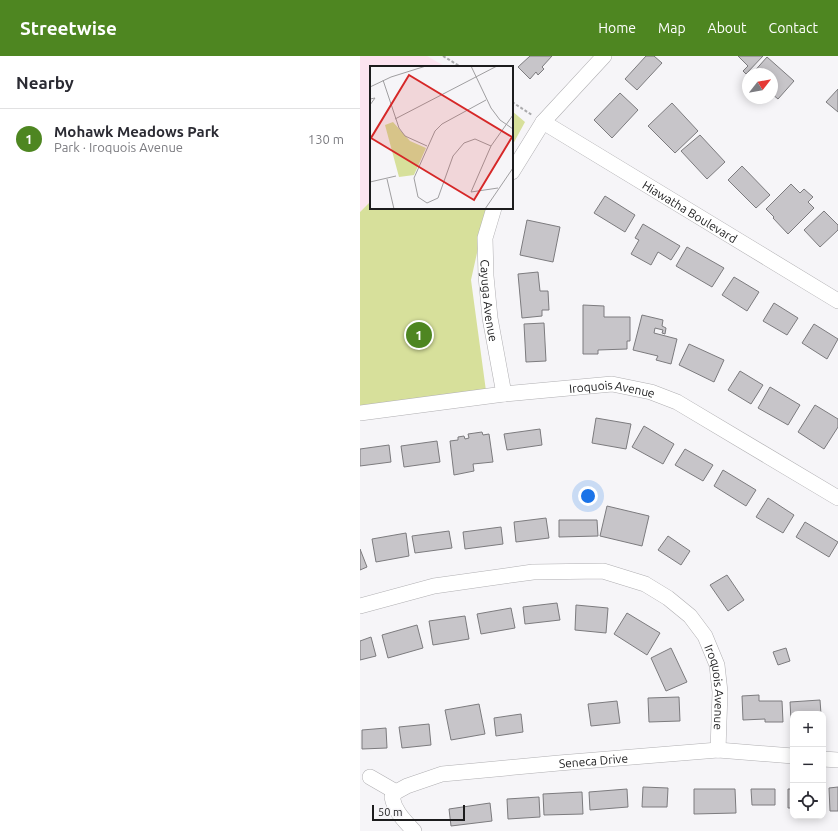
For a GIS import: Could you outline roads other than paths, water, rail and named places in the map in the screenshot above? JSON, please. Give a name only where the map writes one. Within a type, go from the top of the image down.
[{"type":"street","points":[[513,170],[543,122],[604,56]]},
{"type":"street","name":"Hiawatha Boulevard","points":[[543,122],[838,301]]},
{"type":"street","name":"Cayuga Avenue","points":[[494,209],[485,238],[486,276],[490,318],[504,394]]},
{"type":"street","name":"Iroquois Avenue","points":[[360,414],[504,394],[612,384],[651,392],[677,402],[838,498]]},
{"type":"street","name":"Iroquois Avenue","points":[[360,606],[434,586],[533,572],[603,572],[645,584],[668,598],[690,616],[705,636],[717,665],[720,692],[718,750]]},
{"type":"street","name":"Seneca Drive","points":[[396,792],[407,786],[442,774],[559,763],[718,750],[790,756]]},
{"type":"street","points":[[826,759],[838,760]]},
{"type":"street","points":[[370,777],[396,792],[392,797],[394,806],[399,815],[414,831]]},
{"type":"place","name":"Mohawk Meadows Park","points":[[419,335]]}]
